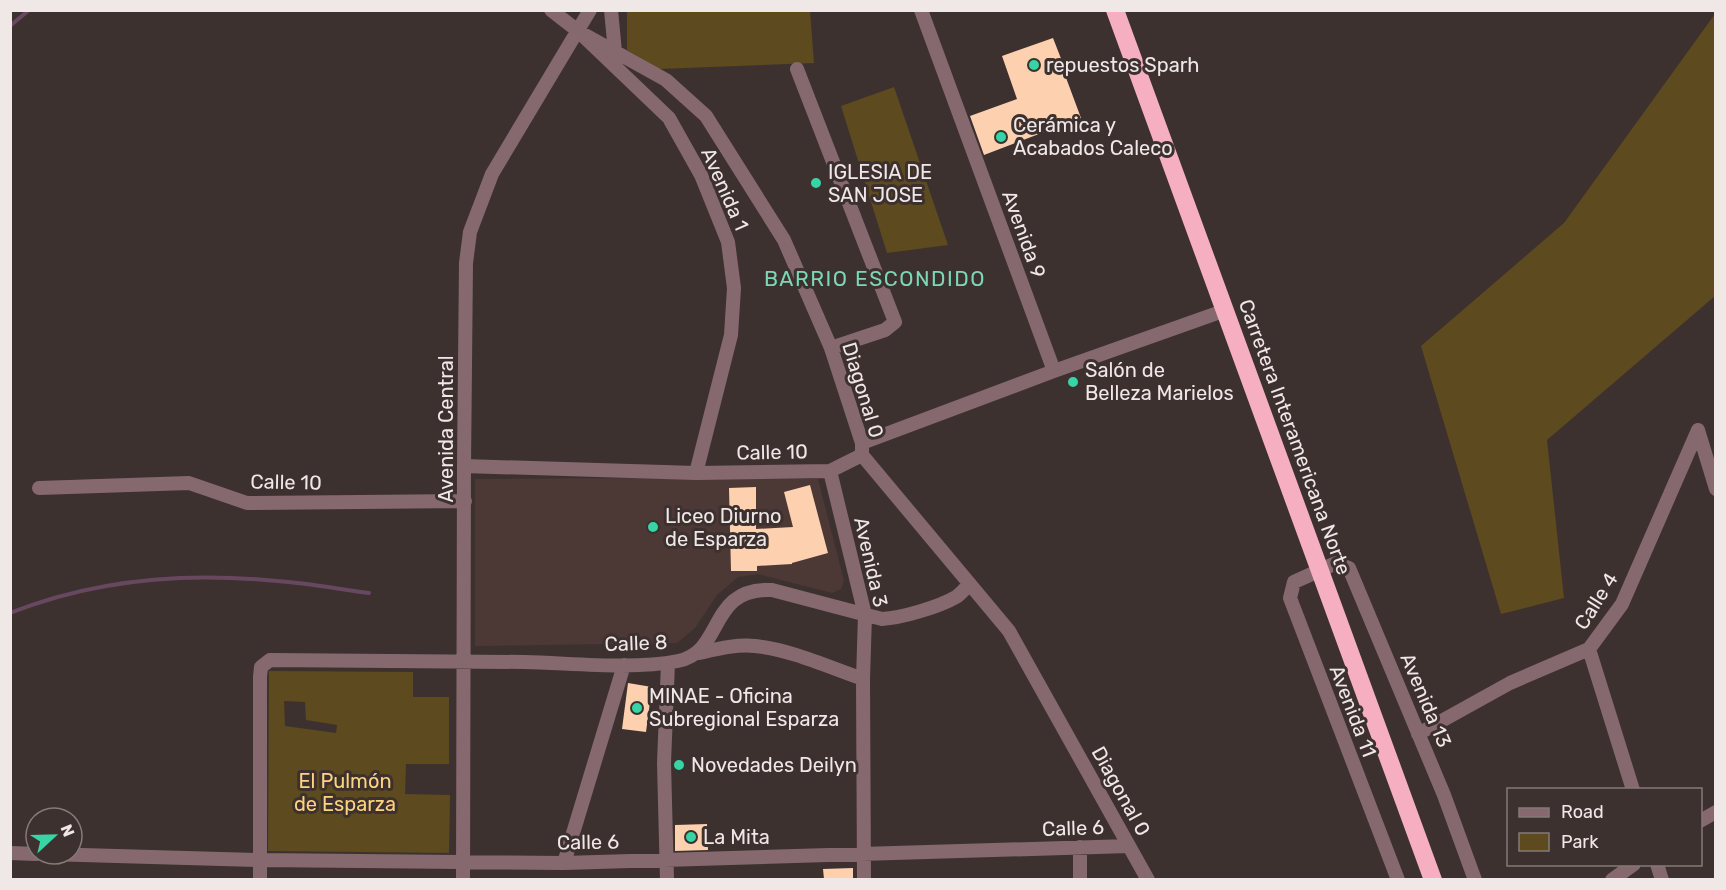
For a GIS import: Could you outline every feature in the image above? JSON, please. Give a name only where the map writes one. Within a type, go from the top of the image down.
[{"type":"highway","name":"Carretera Interamericana Norte","points":[[1115,10],[1432,879]]},
{"type":"street","points":[[551,10],[578,31]]},
{"type":"street","name":"Avenida Central","points":[[463,879],[466,263],[470,232],[492,174],[590,10]]},
{"type":"street","points":[[611,10],[615,52]]},
{"type":"street","name":"Avenida 9","points":[[921,10],[1054,370]]},
{"type":"street","name":"Diagonal 0","points":[[578,31],[666,80],[706,116],[784,240],[831,348],[862,449],[1009,631],[1148,879]]},
{"type":"street","name":"Avenida 1","points":[[578,31],[669,118],[701,175],[728,242],[734,288],[731,335],[696,473]]},
{"type":"street","points":[[797,69],[895,322],[885,330],[831,348]]},
{"type":"street","name":"Calle 10","points":[[464,466],[696,473],[830,471],[862,449],[1054,370],[1226,310]]},
{"type":"street","name":"Calle 4","points":[[1418,734],[1510,683],[1589,649],[1622,604],[1698,430],[1716,489]]},
{"type":"street","name":"Avenida 3","points":[[830,471],[865,615],[864,879]]},
{"type":"street","name":"Calle 10","points":[[39,488],[189,483],[247,503],[465,501]]},
{"type":"street","name":"Avenida 13","points":[[1319,570],[1336,562],[1349,568],[1475,879]]},
{"type":"street","name":"Avenida 11","points":[[1319,570],[1294,582],[1290,598],[1398,879]]},
{"type":"street","points":[[699,653],[728,606],[742,594],[756,589],[772,590],[882,619],[922,610],[956,597],[969,584]]},
{"type":"street","name":"Calle 8","points":[[260,860],[261,668],[270,660],[668,663],[685,660],[699,653],[754,645],[785,652],[863,679]]},
{"type":"street","points":[[1589,649],[1633,788]]},
{"type":"street","points":[[667,879],[664,763],[668,663]]},
{"type":"street","points":[[564,863],[624,664]]},
{"type":"street","points":[[1702,820],[1716,812]]},
{"type":"street","name":"Calle 6","points":[[84,855],[260,860],[564,863],[1129,846]]},
{"type":"street","points":[[1080,847],[1080,879]]},
{"type":"street","points":[[260,860],[260,879]]},
{"type":"street","points":[[1612,879],[1631,866]]},
{"type":"shaded area","name":"Liceo Diurno de Esparza","points":[[475,479],[818,479],[844,581],[841,589],[832,593],[758,574],[738,577],[717,595],[695,628],[677,643],[475,646]]},
{"type":"green space","points":[[627,11],[810,11],[814,63],[659,69],[627,50]]},
{"type":"green space","points":[[1715,14],[1715,296],[1547,440],[1564,598],[1501,614],[1421,346],[1564,223]]},
{"type":"green space","points":[[894,87],[948,245],[887,253],[841,106]]},
{"type":"green space","name":"El Pulmón de Esparza","points":[[269,671],[413,672],[413,697],[449,697],[449,764],[406,764],[405,794],[450,795],[449,853],[268,851]],"holes":[[[284,701],[305,702],[306,720],[337,725],[336,733],[285,726]]]},
{"type":"building","name":"Cerámica y Acabados Caleco","points":[[1053,38],[1081,118],[984,155],[970,116],[1017,99],[1002,56]]},
{"type":"building","points":[[810,485],[828,553],[792,564],[757,566],[757,571],[731,571],[729,488],[756,487],[756,529],[793,527],[784,492]]},
{"type":"building","name":"MINAE - Oficina Subregional Esparza","points":[[628,683],[652,687],[646,732],[622,729]]},
{"type":"building","name":"La Mita","points":[[707,824],[708,850],[675,851],[675,825]]},
{"type":"building","points":[[853,868],[853,879],[824,879],[823,869]]},
{"type":"waterway","points":[[10,26],[29,10]]},
{"type":"waterway","points":[[10,613],[75,592],[175,578],[243,578],[369,593]]},
{"type":"place","name":"repuestos Sparh","points":[[1034,65]]},
{"type":"place","name":"Cerámica y Acabados Caleco","points":[[1001,137]]},
{"type":"place","name":"IGLESIA DE SAN JOSE","points":[[816,183]]},
{"type":"place","name":"Salón de Belleza Marielos","points":[[1073,382]]},
{"type":"place","name":"Liceo Diurno de Esparza","points":[[653,527]]},
{"type":"place","name":"MINAE - Oficina Subregional Esparza","points":[[637,708]]},
{"type":"place","name":"Novedades Deilyn","points":[[679,765]]},
{"type":"place","name":"La Mita","points":[[691,837]]},
{"type":"district","name":"BARRIO ESCONDIDO","points":[[875,279]]}]
